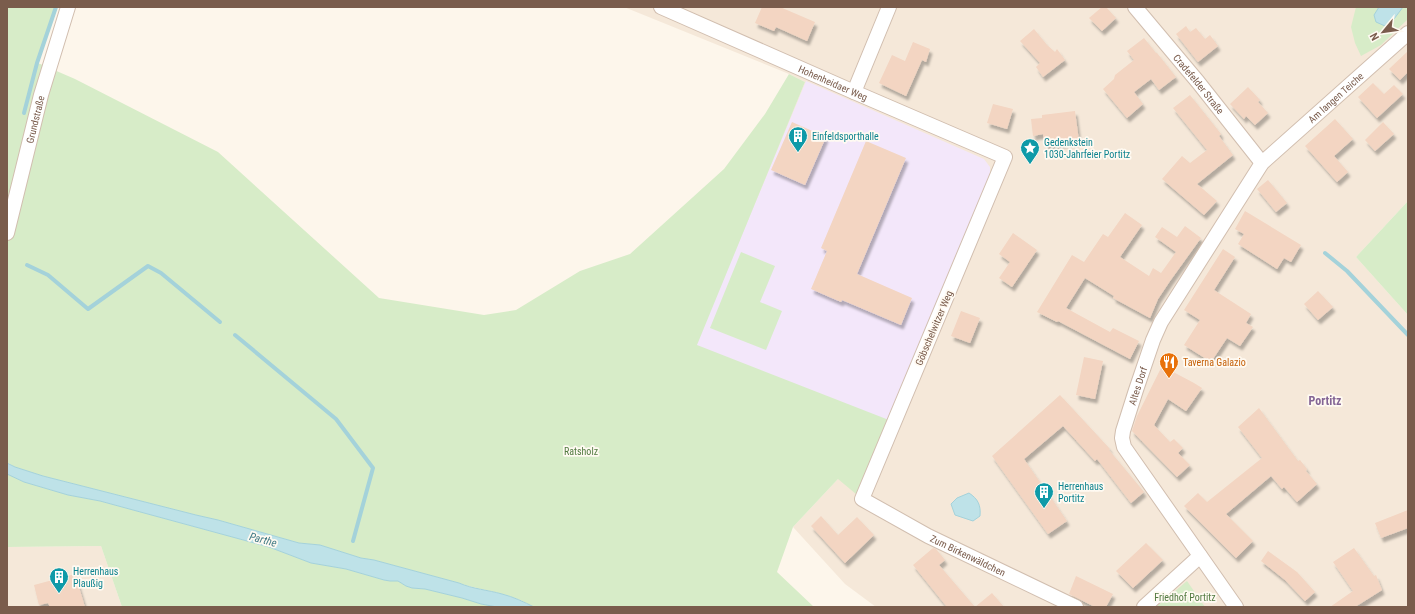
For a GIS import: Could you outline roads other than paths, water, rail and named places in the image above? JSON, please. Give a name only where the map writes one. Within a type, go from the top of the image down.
[{"type":"street","name":"Grundstraße","points":[[7,233],[40,95],[68,7]]},
{"type":"street","name":"Hohenheidaer Weg","points":[[661,7],[1005,157]]},
{"type":"street","points":[[854,92],[890,7]]},
{"type":"street","name":"Cradefelder Straße","points":[[1135,7],[1198,82],[1262,163]]},
{"type":"street","name":"Am langen Teiche","points":[[1262,163],[1408,33]]},
{"type":"street","name":"Göbschelwitzer Weg","points":[[862,499],[1005,157]]},
{"type":"street","name":"Altes Dorf","points":[[1237,606],[1124,447],[1122,438],[1143,368],[1161,322],[1262,163]]},
{"type":"street","name":"Zum Birkenwäldchen","points":[[862,499],[928,536],[1076,607]]},
{"type":"street","points":[[1144,607],[1200,556]]},
{"type":"water","points":[[1379,7],[1403,7],[1394,19],[1385,26],[1376,22],[1374,15]]},
{"type":"water","name":"Parthe","points":[[7,463],[43,476],[218,520],[299,543],[320,545],[361,558],[374,560],[470,587],[502,594],[534,607],[497,607],[481,604],[425,589],[412,588],[398,581],[384,580],[346,569],[311,563],[269,547],[100,501],[68,495],[24,482],[7,474]]},
{"type":"water","points":[[969,493],[977,500],[980,509],[980,516],[973,521],[955,515],[951,504],[957,498]]},
{"type":"waterway","points":[[24,113],[37,63],[56,7]]},
{"type":"waterway","points":[[1325,253],[1347,271],[1408,335]]},
{"type":"waterway","points":[[27,265],[48,275],[88,309],[148,266],[161,273],[220,322]]},
{"type":"waterway","points":[[235,335],[336,419],[373,468],[353,541]]},
{"type":"place","name":"Einfeldsporthalle","points":[[798,153]]},
{"type":"place","name":"Gedenkstein 1030-Jahrfeier Portitz","points":[[1030,165]]},
{"type":"place","name":"Taverna Galazio","points":[[1169,379]]},
{"type":"place","name":"Herrenhaus Portitz","points":[[1044,509]]},
{"type":"place","name":"Herrenhaus Plaußig","points":[[59,594]]},
{"type":"district","name":"Portitz","points":[[1325,401]]},
{"type":"park label","name":"Ratsholz","points":[[581,451]]},
{"type":"park label","name":"Friedhof Portitz","points":[[1185,597]]}]
